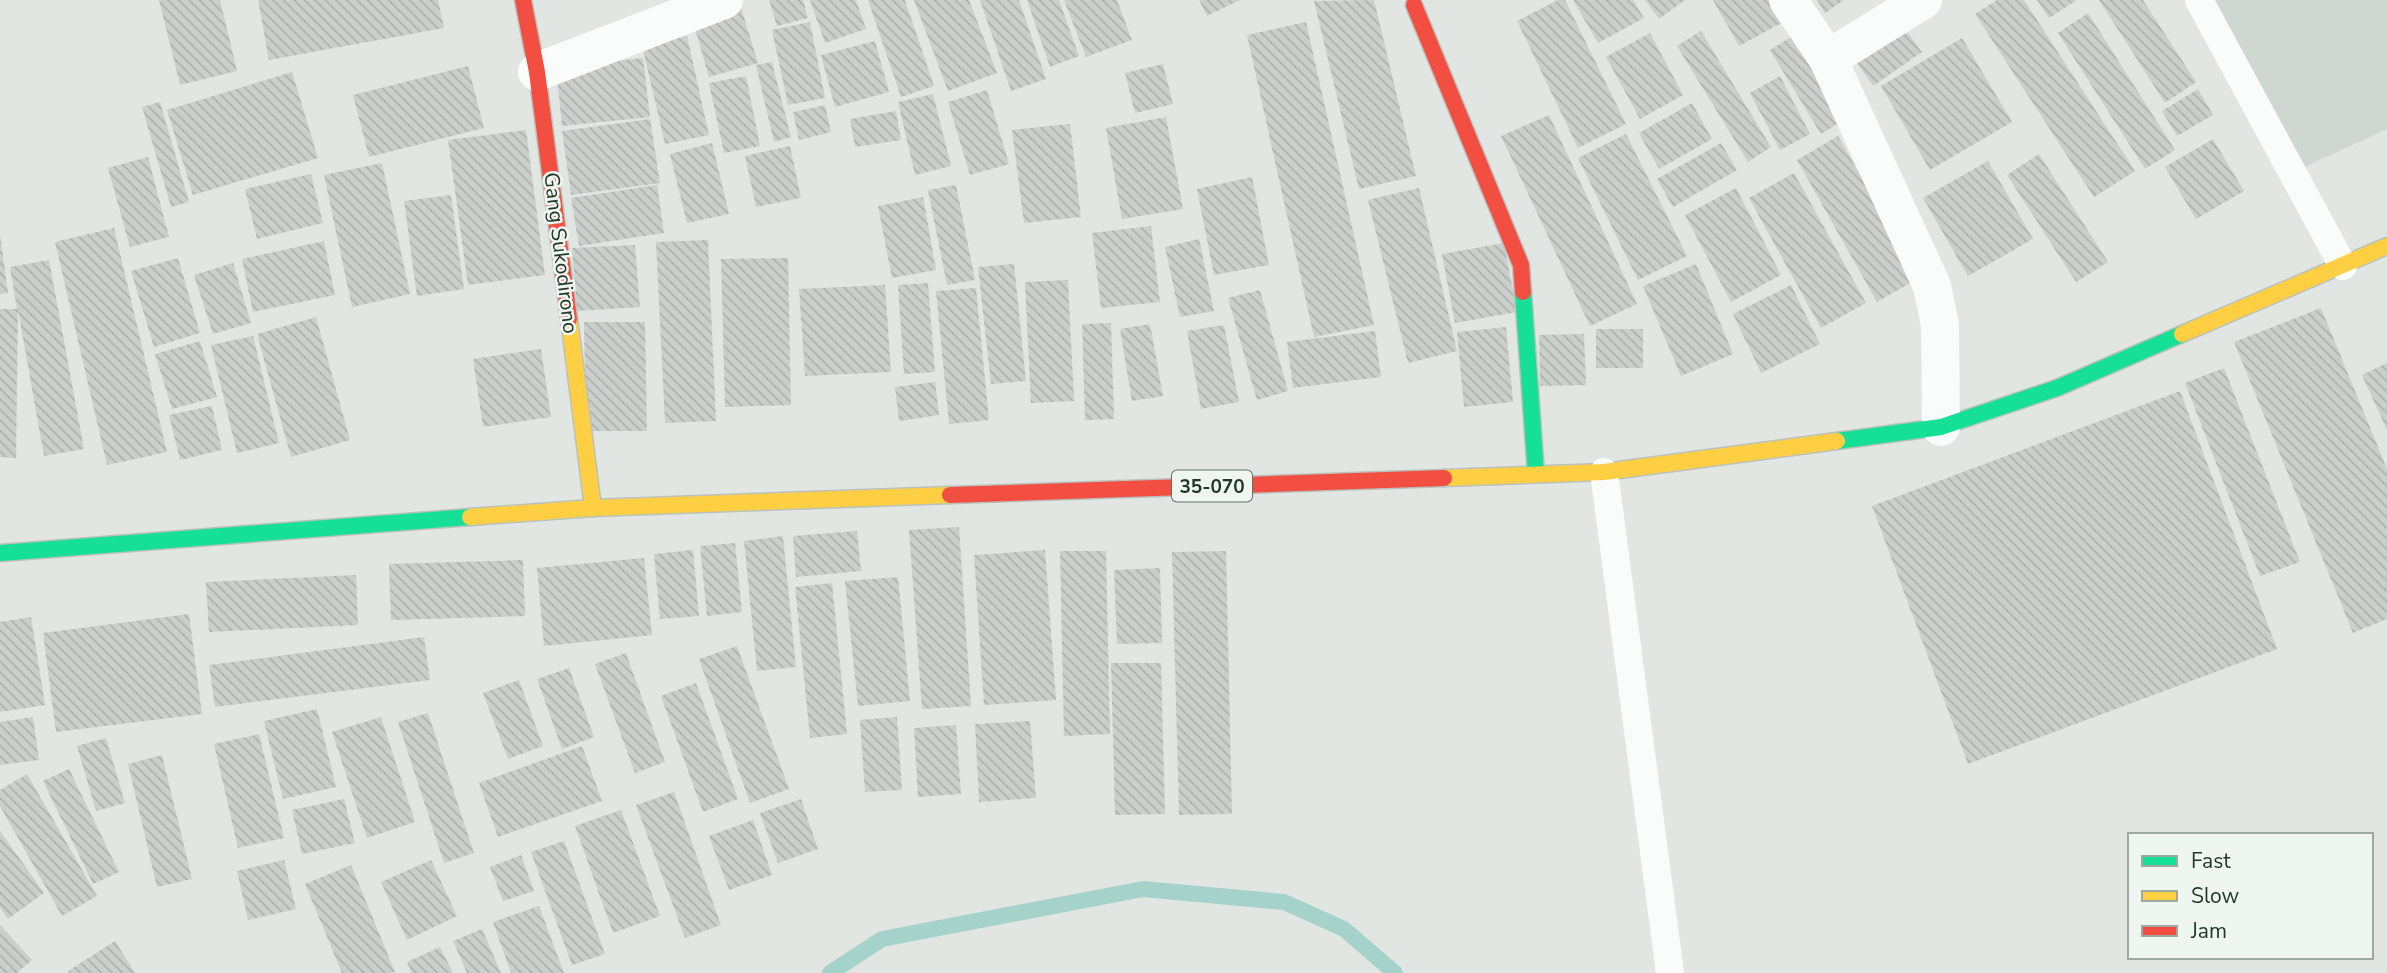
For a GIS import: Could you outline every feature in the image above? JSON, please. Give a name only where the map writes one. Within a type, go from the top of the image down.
[{"type":"main road","name":"Gang Sukodirono","points":[[523,0],[537,72],[593,508]]},
{"type":"main road","points":[[1414,5],[1521,265],[1536,474]]},
{"type":"main road","name":"35-070","points":[[0,552],[593,508],[1604,472],[1941,427],[2057,388],[2387,246]]},
{"type":"street","points":[[537,72],[724,0]]},
{"type":"street","points":[[1788,0],[1828,59],[1932,286],[1940,325],[1941,427]]},
{"type":"street","points":[[1828,59],[1923,0]]},
{"type":"lane","points":[[2199,0],[2343,266]]},
{"type":"lane","points":[[1604,472],[1670,973]]},
{"type":"shaded area","points":[[2195,0],[2387,0],[2387,129],[2289,174]]},
{"type":"building","points":[[159,0],[220,0],[237,71],[180,85]]},
{"type":"building","points":[[258,0],[438,0],[444,28],[269,60]]},
{"type":"building","points":[[769,0],[803,0],[808,18],[777,26]]},
{"type":"building","points":[[810,0],[856,0],[866,29],[825,43]]},
{"type":"building","points":[[868,0],[905,0],[934,86],[901,97]]},
{"type":"building","points":[[914,0],[969,0],[997,73],[948,91]]},
{"type":"building","points":[[980,0],[1019,0],[1046,79],[1011,91]]},
{"type":"building","points":[[1027,0],[1059,0],[1079,56],[1050,67]]},
{"type":"building","points":[[1064,0],[1117,0],[1132,40],[1086,57]]},
{"type":"building","points":[[1199,0],[1240,0],[1207,16]]},
{"type":"building","points":[[1374,0],[1416,176],[1359,189],[1314,1]]},
{"type":"building","points":[[1558,0],[1565,0],[1626,124],[1578,148],[1517,21]]},
{"type":"building","points":[[1573,0],[1633,0],[1644,18],[1598,43]]},
{"type":"building","points":[[1645,0],[1685,0],[1659,19]]},
{"type":"building","points":[[1713,0],[1776,0],[1787,20],[1739,46]]},
{"type":"building","points":[[1817,0],[1844,0],[1825,13]]},
{"type":"building","points":[[1997,0],[2024,0],[2135,171],[2094,197],[1975,14]]},
{"type":"building","points":[[2037,0],[2077,0],[2049,18]]},
{"type":"building","points":[[2099,0],[2143,0],[2196,82],[2165,103]]},
{"type":"building","points":[[739,1],[758,63],[709,77],[691,15]]},
{"type":"building","points":[[2088,13],[2175,150],[2145,169],[2058,33]]},
{"type":"building","points":[[1898,20],[1922,52],[1873,86],[1851,54]]},
{"type":"building","points":[[810,22],[825,98],[788,105],[772,30]]},
{"type":"building","points":[[1306,22],[1374,325],[1314,337],[1247,35]]},
{"type":"building","points":[[1701,31],[1771,147],[1748,162],[1677,46]]},
{"type":"building","points":[[1650,33],[1683,95],[1640,119],[1606,57]]},
{"type":"building","points":[[1796,34],[1847,118],[1821,134],[1770,50]]},
{"type":"building","points":[[687,36],[709,135],[665,144],[642,45]]},
{"type":"building","points":[[1962,38],[2012,122],[1930,170],[1881,86]]},
{"type":"building","points":[[875,41],[889,92],[835,107],[821,55]]},
{"type":"building","points":[[643,58],[650,117],[562,126],[556,67]]},
{"type":"building","points":[[772,62],[791,137],[774,142],[756,65]]},
{"type":"building","points":[[1163,64],[1173,104],[1135,113],[1125,73]]},
{"type":"building","points":[[468,66],[484,128],[369,157],[353,95]]},
{"type":"building","points":[[292,72],[318,158],[193,195],[167,110]]},
{"type":"building","points":[[746,76],[760,146],[724,153],[709,83]]},
{"type":"building","points":[[1780,76],[1810,134],[1780,150],[1750,93]]},
{"type":"building","points":[[2198,89],[2213,115],[2177,136],[2162,111]]},
{"type":"building","points":[[987,90],[1009,164],[970,175],[948,102]]},
{"type":"building","points":[[933,94],[951,166],[915,175],[898,102]]},
{"type":"building","points":[[160,102],[189,202],[171,207],[142,107]]},
{"type":"building","points":[[1692,103],[1712,139],[1659,169],[1639,133]]},
{"type":"building","points":[[825,105],[831,132],[799,140],[793,112]]},
{"type":"building","points":[[896,111],[901,140],[855,147],[850,119]]},
{"type":"building","points":[[1549,115],[1637,304],[1590,326],[1501,136]]},
{"type":"building","points":[[1166,117],[1183,209],[1122,219],[1106,128]]},
{"type":"building","points":[[650,119],[660,183],[571,195],[562,131]]},
{"type":"building","points":[[1070,124],[1081,217],[1024,223],[1012,130]]},
{"type":"building","points":[[526,130],[545,275],[468,285],[448,140]]},
{"type":"building","points":[[1626,134],[1687,256],[1638,280],[1578,158]]},
{"type":"building","points":[[1838,136],[1919,278],[1877,302],[1797,160]]},
{"type":"building","points":[[2213,139],[2244,191],[2196,219],[2165,167]]},
{"type":"building","points":[[712,143],[729,214],[687,223],[670,154]]},
{"type":"building","points":[[1721,143],[1737,170],[1673,207],[1657,179]]},
{"type":"building","points":[[790,146],[801,198],[756,207],[745,156]]},
{"type":"building","points":[[2039,154],[2108,262],[2076,282],[2007,175]]},
{"type":"building","points":[[148,157],[169,237],[130,247],[108,168]]},
{"type":"building","points":[[1988,161],[2033,239],[1968,276],[1923,198]]},
{"type":"building","points":[[382,163],[410,294],[352,307],[324,175]]},
{"type":"building","points":[[1794,173],[1866,303],[1821,328],[1749,198]]},
{"type":"building","points":[[311,174],[323,223],[257,239],[245,189]]},
{"type":"building","points":[[1252,177],[1269,265],[1214,275],[1197,189]]},
{"type":"building","points":[[657,185],[664,233],[579,246],[571,198]]},
{"type":"building","points":[[956,185],[975,280],[947,285],[928,190]]},
{"type":"building","points":[[1419,188],[1457,351],[1408,363],[1368,200]]},
{"type":"building","points":[[1736,188],[1781,275],[1731,302],[1685,215]]},
{"type":"building","points":[[451,195],[464,289],[417,296],[404,201]]},
{"type":"building","points":[[923,197],[936,270],[892,278],[878,206]]},
{"type":"building","points":[[1151,226],[1160,302],[1101,308],[1092,233]]},
{"type":"building","points":[[114,228],[167,452],[107,465],[55,242]]},
{"type":"building","points":[[0,234],[8,293],[0,294]]},
{"type":"building","points":[[1199,239],[1214,311],[1180,317],[1165,247]]},
{"type":"building","points":[[708,240],[716,421],[665,423],[656,242]]},
{"type":"building","points":[[324,241],[335,295],[253,312],[242,259]]},
{"type":"building","points":[[1504,243],[1517,312],[1455,323],[1442,254]]},
{"type":"building","points":[[635,245],[640,307],[577,311],[572,248]]},
{"type":"building","points":[[178,258],[200,333],[154,347],[131,271]]},
{"type":"building","points":[[788,258],[791,405],[725,407],[721,259]]},
{"type":"building","points":[[49,260],[84,449],[44,456],[18,310],[16,458],[0,457],[0,309],[17,309],[10,267]]},
{"type":"building","points":[[233,263],[251,323],[213,334],[194,275]]},
{"type":"building","points":[[1014,264],[1026,381],[991,384],[978,267]]},
{"type":"building","points":[[1696,264],[1733,354],[1681,376],[1643,286]]},
{"type":"building","points":[[1068,280],[1074,401],[1031,403],[1025,282]]},
{"type":"building","points":[[928,283],[935,372],[904,374],[898,285]]},
{"type":"building","points":[[885,285],[891,372],[805,376],[799,289]]},
{"type":"building","points":[[1791,285],[1820,344],[1761,373],[1733,314]]},
{"type":"building","points":[[976,288],[989,420],[949,424],[936,291]]},
{"type":"building","points":[[1260,290],[1288,391],[1257,400],[1228,298]]},
{"type":"building","points":[[2321,308],[2387,469],[2387,619],[2353,633],[2234,342]]},
{"type":"building","points":[[316,317],[350,440],[291,457],[257,334]]},
{"type":"building","points":[[584,322],[645,322],[647,431],[586,431]]},
{"type":"building","points":[[1111,323],[1114,419],[1085,420],[1082,324]]},
{"type":"building","points":[[1150,324],[1163,396],[1132,401],[1120,329]]},
{"type":"building","points":[[1224,325],[1239,402],[1201,409],[1187,331]]},
{"type":"building","points":[[1506,327],[1513,402],[1464,407],[1457,332]]},
{"type":"building","points":[[1596,329],[1643,329],[1643,368],[1596,368]]},
{"type":"building","points":[[1375,331],[1381,377],[1293,388],[1287,342]]},
{"type":"building","points":[[1584,334],[1586,385],[1540,386],[1539,335]]},
{"type":"building","points":[[253,336],[279,443],[237,453],[211,345]]},
{"type":"building","points":[[200,341],[217,397],[172,409],[155,354]]},
{"type":"building","points":[[541,349],[551,417],[483,427],[473,359]]},
{"type":"building","points":[[2387,363],[2387,430],[2362,375]]},
{"type":"building","points":[[2224,368],[2300,562],[2260,576],[2185,383]]},
{"type":"building","points":[[935,382],[939,415],[899,421],[895,387]]},
{"type":"building","points":[[2180,391],[2277,649],[1968,764],[1872,506]]},
{"type":"building","points":[[212,406],[222,450],[180,460],[169,415]]},
{"type":"building","points":[[959,527],[971,706],[922,709],[909,530]]},
{"type":"building","points":[[857,531],[861,571],[796,577],[793,536]]},
{"type":"building","points":[[783,536],[796,667],[757,671],[744,541]]},
{"type":"building","points":[[735,543],[742,612],[707,616],[700,546]]},
{"type":"building","points":[[693,550],[699,616],[660,619],[654,554]]},
{"type":"building","points":[[1045,550],[1056,700],[984,705],[974,555]]},
{"type":"building","points":[[1060,551],[1106,551],[1110,734],[1064,736]]},
{"type":"building","points":[[1226,551],[1232,814],[1179,815],[1172,552]]},
{"type":"building","points":[[644,558],[652,635],[544,646],[537,568]]},
{"type":"building","points":[[523,560],[525,616],[391,620],[389,564]]},
{"type":"building","points":[[1160,568],[1162,643],[1117,644],[1114,570]]},
{"type":"building","points":[[356,575],[358,625],[209,632],[206,582]]},
{"type":"building","points":[[898,577],[910,701],[858,706],[845,581]]},
{"type":"building","points":[[832,583],[847,734],[810,738],[795,587]]},
{"type":"building","points":[[189,614],[202,714],[56,732],[43,633]]},
{"type":"building","points":[[31,617],[45,705],[0,712],[0,622]]},
{"type":"building","points":[[424,637],[430,680],[215,707],[209,665]]},
{"type":"building","points":[[737,646],[789,789],[750,803],[699,659]]},
{"type":"building","points":[[626,653],[665,762],[635,773],[595,664]]},
{"type":"building","points":[[1111,663],[1161,663],[1165,814],[1115,815]]},
{"type":"building","points":[[569,668],[594,737],[562,749],[537,679]]},
{"type":"building","points":[[519,680],[543,746],[508,759],[483,693]]},
{"type":"building","points":[[696,683],[738,799],[703,812],[661,696]]},
{"type":"building","points":[[317,709],[336,787],[283,799],[264,721]]},
{"type":"building","points":[[428,713],[474,853],[444,863],[398,722]]},
{"type":"building","points":[[33,717],[39,760],[0,765],[0,722]]},
{"type":"building","points":[[381,717],[415,822],[367,838],[332,732]]},
{"type":"building","points":[[897,717],[902,790],[865,792],[860,720]]},
{"type":"building","points":[[1030,721],[1036,798],[979,802],[975,724]]},
{"type":"building","points":[[956,725],[961,794],[918,797],[914,728]]},
{"type":"building","points":[[259,734],[284,838],[238,848],[214,744]]},
{"type":"building","points":[[106,738],[125,803],[96,811],[77,746]]},
{"type":"building","points":[[582,746],[602,801],[498,837],[479,783]]},
{"type":"building","points":[[162,755],[192,879],[157,887],[128,764]]},
{"type":"building","points":[[69,769],[119,872],[93,884],[43,781]]},
{"type":"building","points":[[27,774],[97,896],[62,916],[0,806],[0,790]]},
{"type":"building","points":[[674,792],[721,925],[685,938],[636,805]]},
{"type":"building","points":[[344,799],[355,843],[302,854],[292,810]]},
{"type":"building","points":[[801,799],[818,849],[778,863],[760,813]]},
{"type":"building","points":[[621,810],[660,916],[613,933],[575,826]]},
{"type":"building","points":[[753,820],[772,875],[729,890],[709,836]]},
{"type":"building","points":[[0,831],[44,893],[8,919],[0,907]]},
{"type":"building","points":[[564,841],[605,954],[572,965],[531,852]]},
{"type":"building","points":[[521,855],[534,891],[503,901],[490,867]]},
{"type":"building","points":[[284,860],[296,909],[248,920],[237,871]]},
{"type":"building","points":[[431,860],[457,916],[407,940],[381,882]]},
{"type":"building","points":[[351,865],[395,972],[342,973],[305,884]]},
{"type":"building","points":[[539,906],[564,973],[511,973],[493,922]]},
{"type":"building","points":[[0,925],[32,960],[17,973],[0,973]]},
{"type":"building","points":[[482,929],[501,973],[467,973],[453,941]]},
{"type":"building","points":[[115,941],[135,973],[69,973],[68,971]]},
{"type":"building","points":[[440,947],[453,973],[412,973],[407,962]]},
{"type":"waterway","points":[[830,973],[882,939],[1143,889],[1284,902],[1344,929],[1395,973]]},
{"type":"traffic: fast","points":[[1523,292],[1536,474]]},
{"type":"traffic: fast","points":[[1837,441],[1941,427],[2057,388],[2182,334]]},
{"type":"traffic: fast","points":[[0,553],[470,517]]},
{"type":"traffic: slow","points":[[2182,334],[2387,246]]},
{"type":"traffic: slow","points":[[569,319],[593,508]]},
{"type":"traffic: slow","points":[[1444,478],[1604,472],[1837,441]]},
{"type":"traffic: slow","points":[[470,517],[593,508],[950,495]]},
{"type":"traffic: jam","points":[[523,0],[537,72],[569,319]]},
{"type":"traffic: jam","points":[[1414,5],[1521,265],[1523,292]]},
{"type":"traffic: jam","points":[[950,495],[1444,478]]}]
